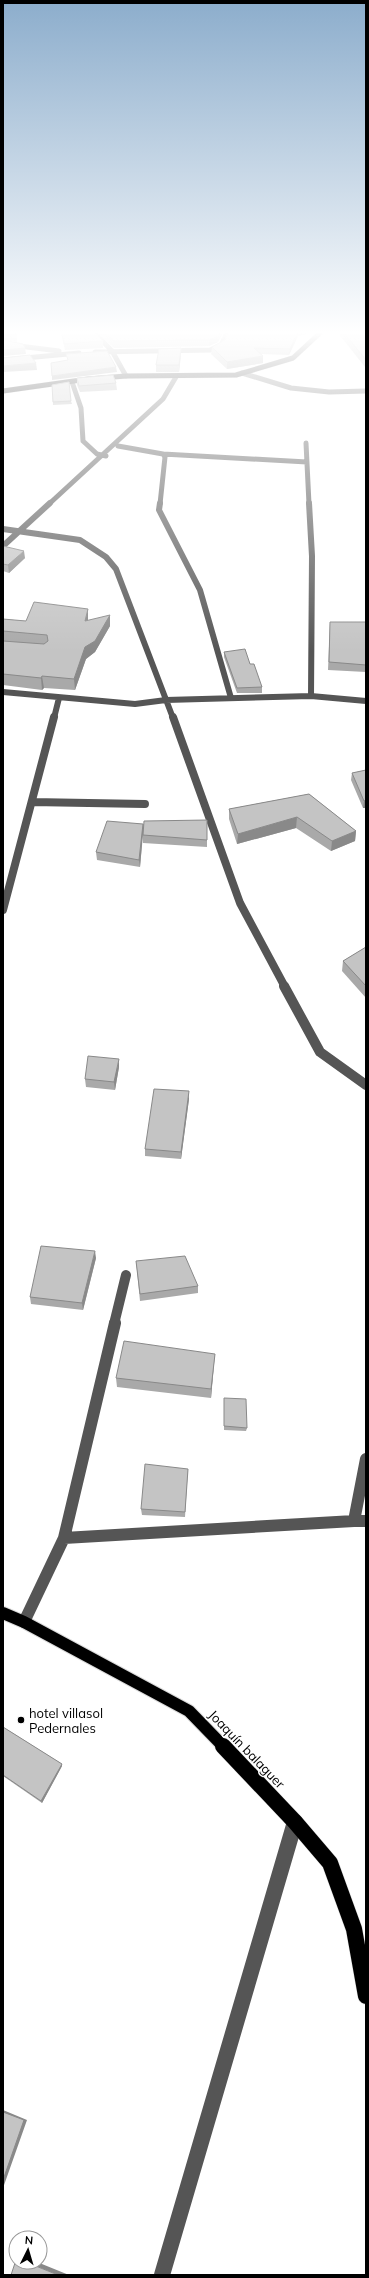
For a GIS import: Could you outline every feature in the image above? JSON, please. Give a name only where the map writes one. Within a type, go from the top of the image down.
[{"type":"main road","name":"Joaquín balaguer","points":[[3,1613],[24,1622],[189,1711],[295,1822],[330,1863],[354,1929],[366,1996]]},
{"type":"street","points":[[83,439],[97,454],[106,456]]},
{"type":"street","points":[[3,546],[119,439]]},
{"type":"street","points":[[306,443],[312,556],[311,696]]},
{"type":"street","points":[[118,446],[163,454],[307,462]]},
{"type":"street","points":[[163,454],[165,461],[159,510],[200,590],[231,698]]},
{"type":"street","points":[[3,529],[19,530],[80,540],[106,557],[116,569],[166,700],[240,904],[320,1052],[366,1085]]},
{"type":"street","points":[[3,692],[135,704],[166,700],[311,696],[366,701]]},
{"type":"street","points":[[3,910],[59,698]]},
{"type":"street","points":[[32,802],[145,804]]},
{"type":"street","points":[[24,1622],[64,1538],[126,1275]]},
{"type":"street","points":[[64,1538],[360,1521],[366,1459]]},
{"type":"street","points":[[162,2275],[295,1822]]},
{"type":"building","points":[[3,546],[24,551],[8,565],[3,564]]},
{"type":"building","points":[[34,602],[88,609],[85,621],[110,615],[95,641],[85,647],[74,679],[42,676],[41,678],[3,674],[3,641],[44,644],[48,641],[47,635],[3,631],[3,619],[26,621]]},
{"type":"building","points":[[330,622],[366,622],[366,665],[329,662]]},
{"type":"building","points":[[245,649],[250,664],[254,664],[262,687],[237,688],[224,652]]},
{"type":"building","points":[[366,770],[366,800],[364,801],[352,773]]},
{"type":"building","points":[[309,794],[356,831],[332,841],[297,817],[238,834],[229,809]]},
{"type":"building","points":[[207,820],[207,840],[143,835],[144,821]]},
{"type":"building","points":[[107,821],[143,824],[139,860],[96,852]]},
{"type":"building","points":[[366,947],[366,986],[343,961]]},
{"type":"building","points":[[88,1056],[119,1059],[114,1082],[85,1079]]},
{"type":"building","points":[[154,1089],[189,1091],[181,1152],[145,1149]]},
{"type":"building","points":[[41,1246],[95,1251],[82,1303],[30,1297]]},
{"type":"building","points":[[185,1256],[198,1286],[140,1294],[136,1261]]},
{"type":"building","points":[[124,1341],[215,1354],[211,1389],[116,1378]]},
{"type":"building","points":[[224,1398],[246,1399],[247,1428],[224,1426]]},
{"type":"building","points":[[145,1464],[188,1469],[185,1512],[141,1509]]},
{"type":"building","points":[[3,1727],[62,1764],[41,1801],[3,1775]]},
{"type":"building","points":[[3,2112],[24,2120],[3,2180]]},
{"type":"building","points":[[13,2270],[46,2270],[58,2275],[11,2275]]},
{"type":"place","name":"hotel villasol Pedernales","points":[[21,1720]]}]
